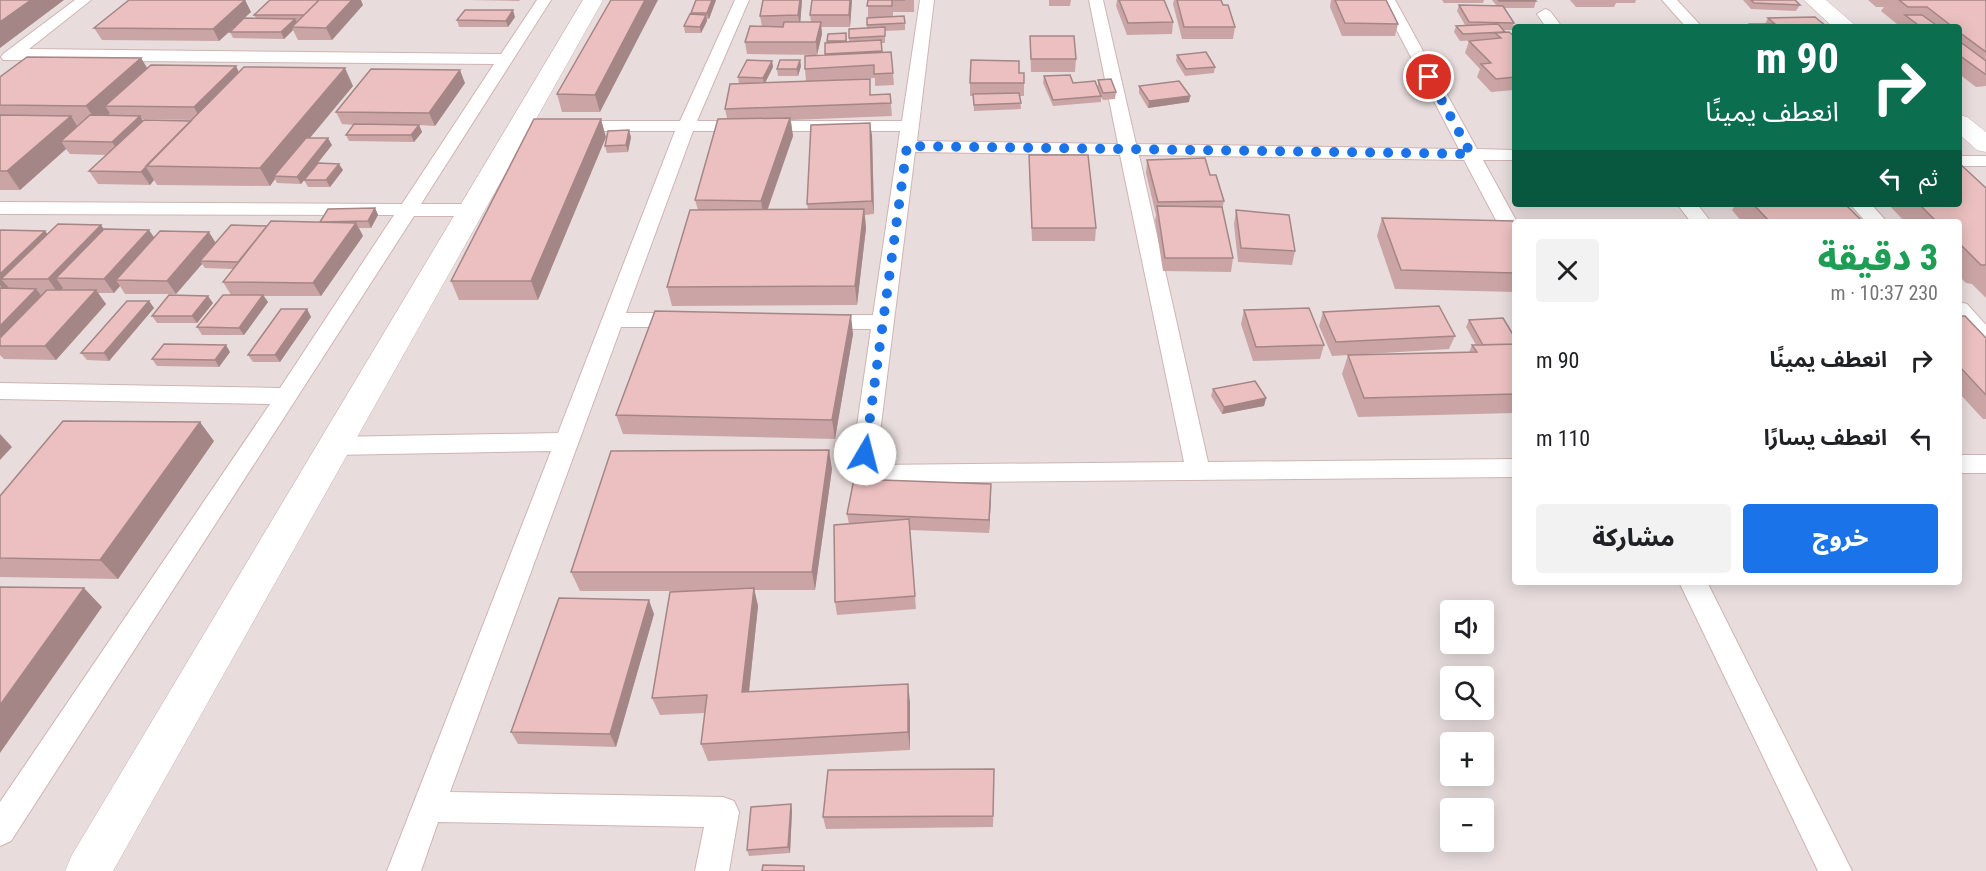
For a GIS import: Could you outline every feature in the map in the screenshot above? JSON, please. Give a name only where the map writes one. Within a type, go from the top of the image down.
[{"type":"street","points":[[88,871],[470,210],[539,126],[593,0]]},
{"type":"street","points":[[1814,0],[1842,24]]},
{"type":"street","points":[[1962,125],[1986,145]]},
{"type":"lane","points":[[7,59],[84,0]]},
{"type":"lane","points":[[4,817],[287,396],[544,0]]},
{"type":"lane","points":[[404,871],[686,126],[741,0]]},
{"type":"lane","points":[[927,0],[862,474],[1512,468]]},
{"type":"lane","points":[[1096,0],[1198,471]]},
{"type":"lane","points":[[1388,0],[1512,231]]},
{"type":"lane","points":[[1669,0],[1691,24]]},
{"type":"lane","points":[[7,59],[504,59]]},
{"type":"lane","points":[[539,126],[910,126]]},
{"type":"lane","points":[[907,146],[1512,155]]},
{"type":"lane","points":[[1962,161],[1986,161]]},
{"type":"lane","points":[[1689,207],[1699,219]]},
{"type":"lane","points":[[1863,207],[1874,219]]},
{"type":"lane","points":[[0,208],[470,210]]},
{"type":"lane","points":[[1962,312],[1986,338]]},
{"type":"lane","points":[[613,320],[700,321]]},
{"type":"lane","points":[[803,322],[883,322]]},
{"type":"lane","points":[[0,391],[287,396]]},
{"type":"lane","points":[[333,446],[568,441]]},
{"type":"lane","points":[[1962,464],[1986,464]]},
{"type":"lane","points":[[1694,585],[1835,871]]},
{"type":"lane","points":[[427,807],[723,812],[712,871]]},
{"type":"shaded area","points":[[0,0],[1986,0],[1986,871],[0,871]]},
{"type":"building","points":[[0,0],[31,0],[0,22]]},
{"type":"building","points":[[129,0],[245,0],[213,29],[94,28]]},
{"type":"building","points":[[270,0],[319,0],[304,15],[254,15]]},
{"type":"building","points":[[319,0],[352,0],[326,28],[292,27]]},
{"type":"building","points":[[611,0],[645,0],[595,95],[557,94]]},
{"type":"building","points":[[696,0],[712,0],[707,13],[691,13]]},
{"type":"building","points":[[763,0],[800,0],[798,15],[760,16]]},
{"type":"building","points":[[812,0],[850,0],[849,15],[810,15]]},
{"type":"building","points":[[868,0],[892,0],[892,6],[867,6]]},
{"type":"building","points":[[1119,0],[1164,0],[1173,22],[1128,23]]},
{"type":"building","points":[[1177,0],[1221,0],[1223,5],[1228,5],[1235,27],[1184,27]]},
{"type":"building","points":[[1335,0],[1386,0],[1398,24],[1345,23]]},
{"type":"building","points":[[1535,0],[1536,1],[1499,1]]},
{"type":"building","points":[[1751,0],[1795,0],[1800,5],[1754,3]]},
{"type":"building","points":[[1899,0],[1986,0],[1986,52],[1962,34],[1962,24],[1949,24],[1927,7],[1908,7]]},
{"type":"building","points":[[1459,5],[1503,6],[1514,23],[1469,22]]},
{"type":"building","points":[[465,10],[513,10],[506,21],[457,20]]},
{"type":"building","points":[[690,14],[706,15],[700,27],[684,26]]},
{"type":"building","points":[[1905,15],[1922,15],[1935,24],[1917,24]]},
{"type":"building","points":[[904,16],[905,23],[867,25],[867,18]]},
{"type":"building","points":[[1815,17],[1823,24],[1775,24],[1768,18]]},
{"type":"building","points":[[244,18],[295,19],[281,32],[230,32]]},
{"type":"building","points":[[784,22],[821,22],[816,42],[745,42],[750,26],[783,27]]},
{"type":"building","points":[[1498,24],[1505,32],[1463,34],[1456,26]]},
{"type":"building","points":[[885,27],[885,36],[849,38],[849,29]]},
{"type":"building","points":[[1509,32],[1512,34],[1512,77],[1496,79],[1481,64],[1491,63],[1469,41],[1501,38],[1495,33]]},
{"type":"building","points":[[846,33],[846,41],[827,41],[828,34]]},
{"type":"building","points":[[1030,36],[1074,36],[1076,59],[1031,59]]},
{"type":"building","points":[[881,40],[882,51],[825,54],[825,43]]},
{"type":"building","points":[[1962,43],[1986,61],[1985,74],[1962,57]]},
{"type":"building","points":[[891,52],[893,73],[874,74],[874,65],[805,69],[805,56]]},
{"type":"building","points":[[1206,52],[1215,67],[1186,69],[1177,55]]},
{"type":"building","points":[[27,57],[141,58],[86,106],[0,105],[0,77]]},
{"type":"building","points":[[747,60],[772,61],[763,78],[738,77]]},
{"type":"building","points":[[780,60],[800,60],[797,69],[777,69]]},
{"type":"building","points":[[971,60],[1019,61],[1019,73],[1024,73],[1024,83],[970,83]]},
{"type":"building","points":[[151,65],[236,66],[194,107],[105,106]]},
{"type":"building","points":[[244,67],[345,68],[260,168],[146,166]]},
{"type":"building","points":[[371,69],[460,70],[429,113],[336,112]]},
{"type":"building","points":[[1070,75],[1073,83],[1095,81],[1101,96],[1053,100],[1044,76]]},
{"type":"building","points":[[870,79],[870,95],[890,94],[891,103],[725,109],[730,84]]},
{"type":"building","points":[[1111,79],[1116,92],[1103,93],[1098,80]]},
{"type":"building","points":[[1179,81],[1190,96],[1149,101],[1139,86]]},
{"type":"building","points":[[1019,93],[1021,103],[974,105],[973,94]]},
{"type":"building","points":[[0,115],[71,116],[7,171],[0,171]]},
{"type":"building","points":[[90,115],[140,116],[112,142],[61,141]]},
{"type":"building","points":[[790,118],[761,201],[695,200],[718,119]]},
{"type":"building","points":[[534,119],[601,119],[531,281],[451,281]]},
{"type":"building","points":[[144,120],[191,121],[141,172],[89,171]]},
{"type":"building","points":[[870,123],[872,201],[807,204],[811,125]]},
{"type":"building","points":[[354,124],[419,125],[411,135],[346,135]]},
{"type":"building","points":[[629,130],[626,145],[605,146],[608,131]]},
{"type":"building","points":[[306,138],[328,138],[297,177],[274,176]]},
{"type":"building","points":[[1029,155],[1088,155],[1096,228],[1032,228]]},
{"type":"building","points":[[1205,158],[1210,175],[1216,175],[1224,201],[1158,202],[1147,160]]},
{"type":"building","points":[[318,163],[339,164],[326,180],[304,180]]},
{"type":"building","points":[[1962,166],[1986,188],[1986,265],[1981,265],[1962,246],[1962,219],[1934,219],[1922,207],[1962,207]]},
{"type":"building","points":[[1157,206],[1222,207],[1233,258],[1165,258]]},
{"type":"building","points":[[1756,207],[1848,207],[1860,219],[1767,219]]},
{"type":"building","points":[[375,208],[368,221],[320,222],[328,209]]},
{"type":"building","points":[[864,209],[855,286],[667,287],[690,210]]},
{"type":"building","points":[[1236,210],[1289,215],[1295,251],[1241,248]]},
{"type":"building","points":[[1382,218],[1512,221],[1512,273],[1401,270]]},
{"type":"building","points":[[271,221],[356,223],[313,283],[223,282]]},
{"type":"building","points":[[58,224],[101,225],[48,279],[1,279]]},
{"type":"building","points":[[231,225],[267,226],[238,262],[200,261]]},
{"type":"building","points":[[104,229],[149,230],[104,279],[56,278]]},
{"type":"building","points":[[0,230],[45,231],[0,274]]},
{"type":"building","points":[[160,231],[209,232],[167,281],[116,280]]},
{"type":"building","points":[[0,288],[36,289],[0,326]]},
{"type":"building","points":[[47,290],[96,290],[45,346],[0,346],[0,338]]},
{"type":"building","points":[[169,295],[208,296],[192,316],[152,316]]},
{"type":"building","points":[[223,295],[263,295],[239,328],[197,327]]},
{"type":"building","points":[[127,301],[149,301],[104,353],[81,353]]},
{"type":"building","points":[[1439,306],[1455,336],[1336,342],[1323,312]]},
{"type":"building","points":[[1309,308],[1324,345],[1256,347],[1244,310]]},
{"type":"building","points":[[281,309],[307,309],[275,355],[248,355]]},
{"type":"building","points":[[655,311],[851,315],[832,420],[616,415]]},
{"type":"building","points":[[1962,316],[1965,316],[1986,338],[1986,395],[1962,369]]},
{"type":"building","points":[[1503,318],[1512,333],[1512,344],[1483,345],[1469,320]]},
{"type":"building","points":[[164,344],[226,345],[215,360],[152,359]]},
{"type":"building","points":[[1512,344],[1512,394],[1364,398],[1348,355],[1477,352],[1472,345]]},
{"type":"building","points":[[1255,381],[1266,398],[1224,407],[1213,389]]},
{"type":"building","points":[[63,421],[200,422],[100,560],[0,558],[0,496]]},
{"type":"building","points":[[829,450],[812,572],[571,572],[611,451]]},
{"type":"building","points":[[854,479],[991,484],[989,520],[847,514]]},
{"type":"building","points":[[909,519],[915,596],[835,602],[834,525]]},
{"type":"building","points":[[0,587],[84,588],[0,705]]},
{"type":"building","points":[[754,588],[742,692],[908,684],[908,732],[701,744],[707,695],[652,698],[670,592]]},
{"type":"building","points":[[559,598],[649,600],[610,734],[511,732]]},
{"type":"building","points":[[994,769],[993,816],[823,817],[828,770]]},
{"type":"building","points":[[791,804],[788,847],[747,850],[751,807]]},
{"type":"building","points":[[763,865],[804,866],[804,871],[762,871]]},
{"type":"route","points":[[865,454],[907,146],[1471,154],[1429,77]]}]
